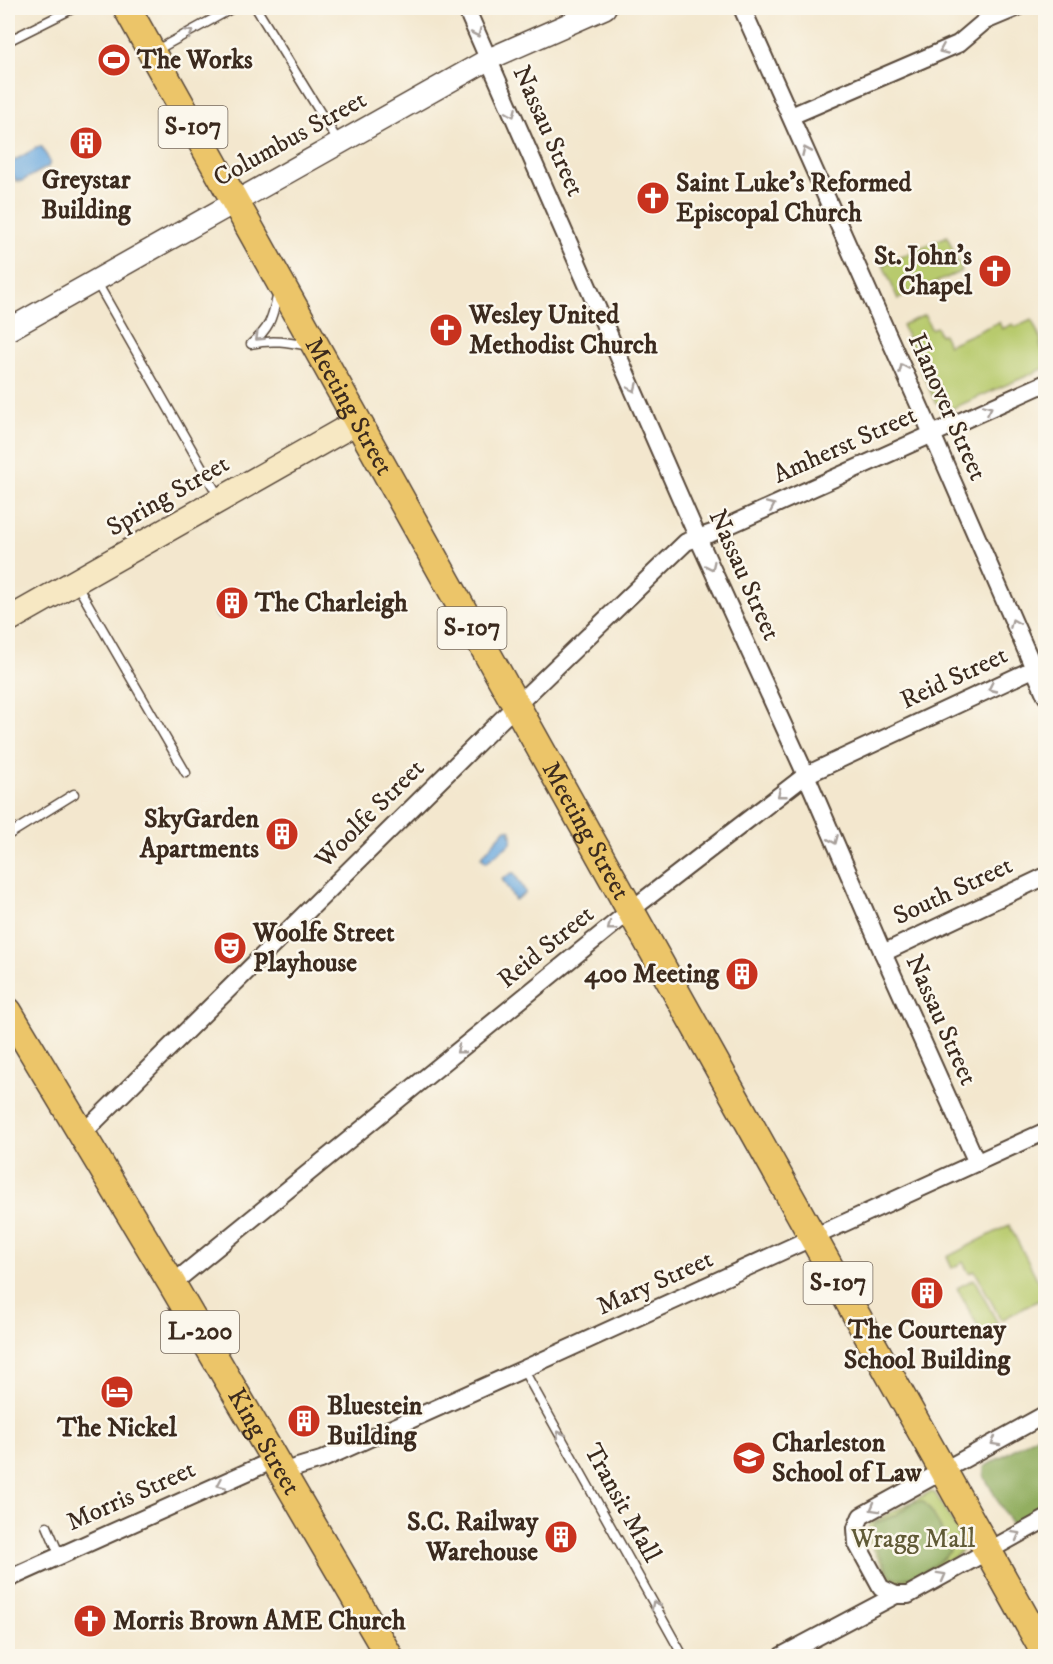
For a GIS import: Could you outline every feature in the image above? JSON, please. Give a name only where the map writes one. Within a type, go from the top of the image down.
[{"type":"main road","name":"Meeting Street","points":[[127,8],[1046,1655]]},
{"type":"main road","name":"Spring Street","points":[[8,620],[357,422]]},
{"type":"main road","name":"King Street","points":[[8,1011],[172,1284],[389,1656]]},
{"type":"street","name":"Nassau Street","points":[[466,8],[698,537],[977,1163]]},
{"type":"street","name":"Columbus Street","points":[[8,330],[489,59],[605,8]]},
{"type":"street","name":"Hanover Street","points":[[742,8],[932,434],[1040,666],[1046,696]]},
{"type":"street","points":[[791,116],[958,44],[989,13],[1016,8]]},
{"type":"street","name":"Amherst Street","points":[[698,537],[1046,383]]},
{"type":"street","name":"Woolfe Street","points":[[82,1134],[516,706],[686,542],[698,537]]},
{"type":"street","name":"Reid Street","points":[[172,1284],[631,910],[806,775],[1040,666]]},
{"type":"street","name":"South Street","points":[[883,952],[1046,876]]},
{"type":"street","name":"Mary Street","points":[[278,1466],[321,1460],[813,1239],[1046,1131]]},
{"type":"street","points":[[1046,1414],[861,1516],[857,1523],[856,1536],[862,1553],[881,1588],[896,1595],[908,1595],[1046,1519]]},
{"type":"street","name":"Morris Street","points":[[8,1580],[60,1556],[278,1466]]},
{"type":"street","points":[[789,1655],[896,1595]]},
{"type":"lane","points":[[8,40],[74,8]]},
{"type":"lane","points":[[256,8],[339,143]]},
{"type":"lane","points":[[152,52],[230,9]]},
{"type":"lane","points":[[96,280],[220,499]]},
{"type":"lane","points":[[280,284],[272,321],[263,334],[251,344],[282,340],[315,348]]},
{"type":"lane","points":[[75,582],[186,773]]},
{"type":"lane","points":[[8,835],[74,794]]},
{"type":"lane","name":"Transit Mall","points":[[524,1369],[683,1656]]},
{"type":"lane","points":[[47,1526],[60,1556]]},
{"type":"green space","points":[[947,236],[962,271],[898,299],[883,265]]},
{"type":"green space","points":[[925,315],[931,329],[936,327],[940,335],[943,334],[948,345],[999,322],[1002,329],[1013,324],[1015,327],[1032,320],[1042,343],[1040,344],[1045,358],[1045,368],[951,409],[935,402],[902,325]]},
{"type":"green space","points":[[1009,1225],[1045,1297],[1001,1320],[975,1271],[969,1273],[963,1262],[952,1268],[947,1257]]},
{"type":"green space","points":[[974,1279],[998,1324],[981,1332],[957,1288]]},
{"type":"green space","name":"Wragg Mall","points":[[1045,1431],[1045,1505],[1011,1524],[984,1476],[984,1467]]},
{"type":"green space","name":"Wragg Mall","points":[[930,1492],[935,1493],[963,1540],[962,1548],[956,1556],[921,1576],[905,1583],[896,1583],[889,1578],[867,1537],[869,1524]]},
{"type":"green space","name":"Wragg Mall","points":[[923,1501],[935,1518],[950,1551],[923,1572],[898,1579],[888,1571],[877,1547],[874,1535],[875,1523],[894,1516],[914,1502]]},
{"type":"water","points":[[42,147],[50,162],[48,167],[20,182],[16,181],[8,164]]},
{"type":"water","points":[[241,597],[245,604],[244,607],[221,619],[218,618],[215,613],[216,609]]},
{"type":"water","points":[[506,829],[511,830],[511,843],[486,862],[481,857]]},
{"type":"water","points":[[512,873],[525,891],[525,894],[515,900],[502,879]]},
{"type":"place","name":"The Works","points":[[114,60]]},
{"type":"place","name":"Greystar Building","points":[[86,143]]},
{"type":"place","name":"Saint Luke's Reformed Episcopal Church","points":[[653,198]]},
{"type":"place","name":"St. John's Chapel","points":[[995,271]]},
{"type":"place","name":"Wesley United Methodist Church","points":[[446,330]]},
{"type":"place","name":"The Charleigh","points":[[232,603]]},
{"type":"place","name":"SkyGarden Apartments","points":[[282,834]]},
{"type":"place","name":"Woolfe Street Playhouse","points":[[230,948]]},
{"type":"place","name":"400 Meeting","points":[[742,974]]},
{"type":"place","name":"The Courtenay School Building","points":[[927,1293]]},
{"type":"place","name":"The Nickel","points":[[117,1392]]},
{"type":"place","name":"Bluestein Building","points":[[304,1421]]},
{"type":"place","name":"Charleston School of Law","points":[[749,1458]]},
{"type":"place","name":"S.C. Railway Warehouse","points":[[561,1537]]},
{"type":"place","name":"Morris Brown AME Church","points":[[90,1621]]}]
